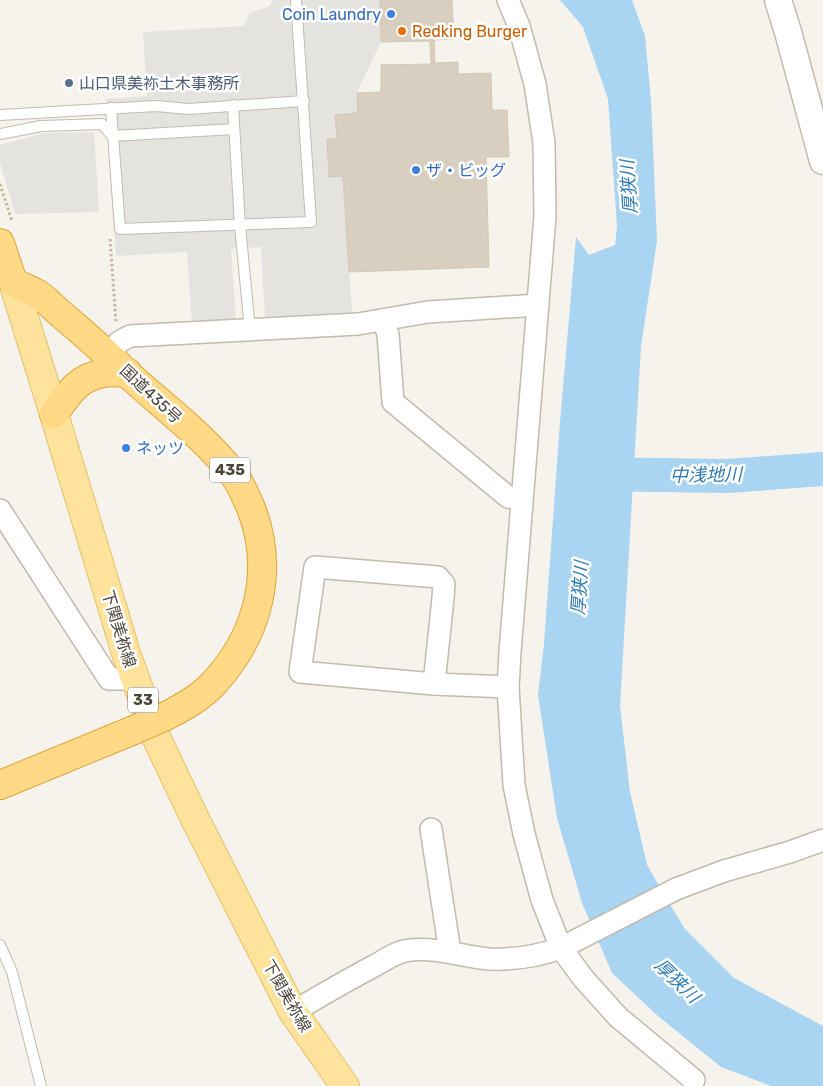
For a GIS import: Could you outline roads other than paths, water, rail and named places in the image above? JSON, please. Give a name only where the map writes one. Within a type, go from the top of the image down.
[{"type":"highway","points":[[6,232],[6,284]]},
{"type":"highway","name":"国道435号","points":[[0,784],[134,730],[192,702],[214,683],[242,644],[251,626],[262,583],[261,545],[254,516],[235,476],[216,454],[119,357],[37,294],[6,284]]},
{"type":"highway","points":[[54,414],[71,389],[85,380],[105,373],[119,357]]},
{"type":"main road","name":"下関美祢線","points":[[6,284],[54,414],[126,652],[157,739],[195,819],[293,1012],[345,1086]]},
{"type":"street","points":[[508,0],[519,26],[535,84],[544,143],[544,216],[508,687],[514,785],[524,834],[542,900],[568,944],[584,978],[618,1016],[695,1083]]},
{"type":"street","points":[[778,0],[823,161]]},
{"type":"street","points":[[119,357],[130,336],[358,324],[428,312],[528,304],[538,305]]},
{"type":"street","points":[[382,320],[388,334],[393,402],[508,497],[521,500]]},
{"type":"street","points":[[0,510],[109,680],[135,679]]},
{"type":"street","points":[[434,684],[444,584],[438,577],[315,567],[300,672],[434,684],[508,687]]},
{"type":"street","points":[[431,829],[450,952]]},
{"type":"street","points":[[293,1012],[395,954],[408,950],[434,949],[489,958],[527,958],[568,944],[676,889],[724,871],[790,852],[823,840]]},
{"type":"lane","points":[[106,108],[112,136],[120,229],[311,222],[296,0]]},
{"type":"lane","points":[[0,115],[156,106],[189,109],[304,101]]},
{"type":"lane","points":[[233,106],[240,226],[250,330]]},
{"type":"lane","points":[[102,124],[106,108]]},
{"type":"lane","points":[[102,124],[112,136]]},
{"type":"lane","points":[[0,134],[41,126],[102,124]]},
{"type":"lane","points":[[112,136],[234,129]]},
{"type":"lane","points":[[0,945],[12,972],[40,1086]]},
{"type":"water","name":"厚狭川","points":[[560,0],[632,0],[645,36],[651,100],[657,241],[641,346],[620,706],[630,792],[647,865],[684,928],[734,978],[823,1026],[823,1086],[771,1086],[721,1067],[658,1016],[612,973],[582,903],[557,818],[538,695],[544,644],[576,237],[589,255],[615,245],[617,226],[608,99],[583,27]]},
{"type":"waterway","name":"中浅地川","points":[[589,474],[728,476],[823,469]]},
{"type":"place","name":"Coin Laundry","points":[[391,14]]},
{"type":"place","name":"Redking Burger","points":[[402,31]]},
{"type":"place","name":"山口県美祢土木事務所","points":[[69,83]]},
{"type":"place","name":"ザ・ビッグ","points":[[416,170]]},
{"type":"place","name":"ネッツ","points":[[126,448]]}]
